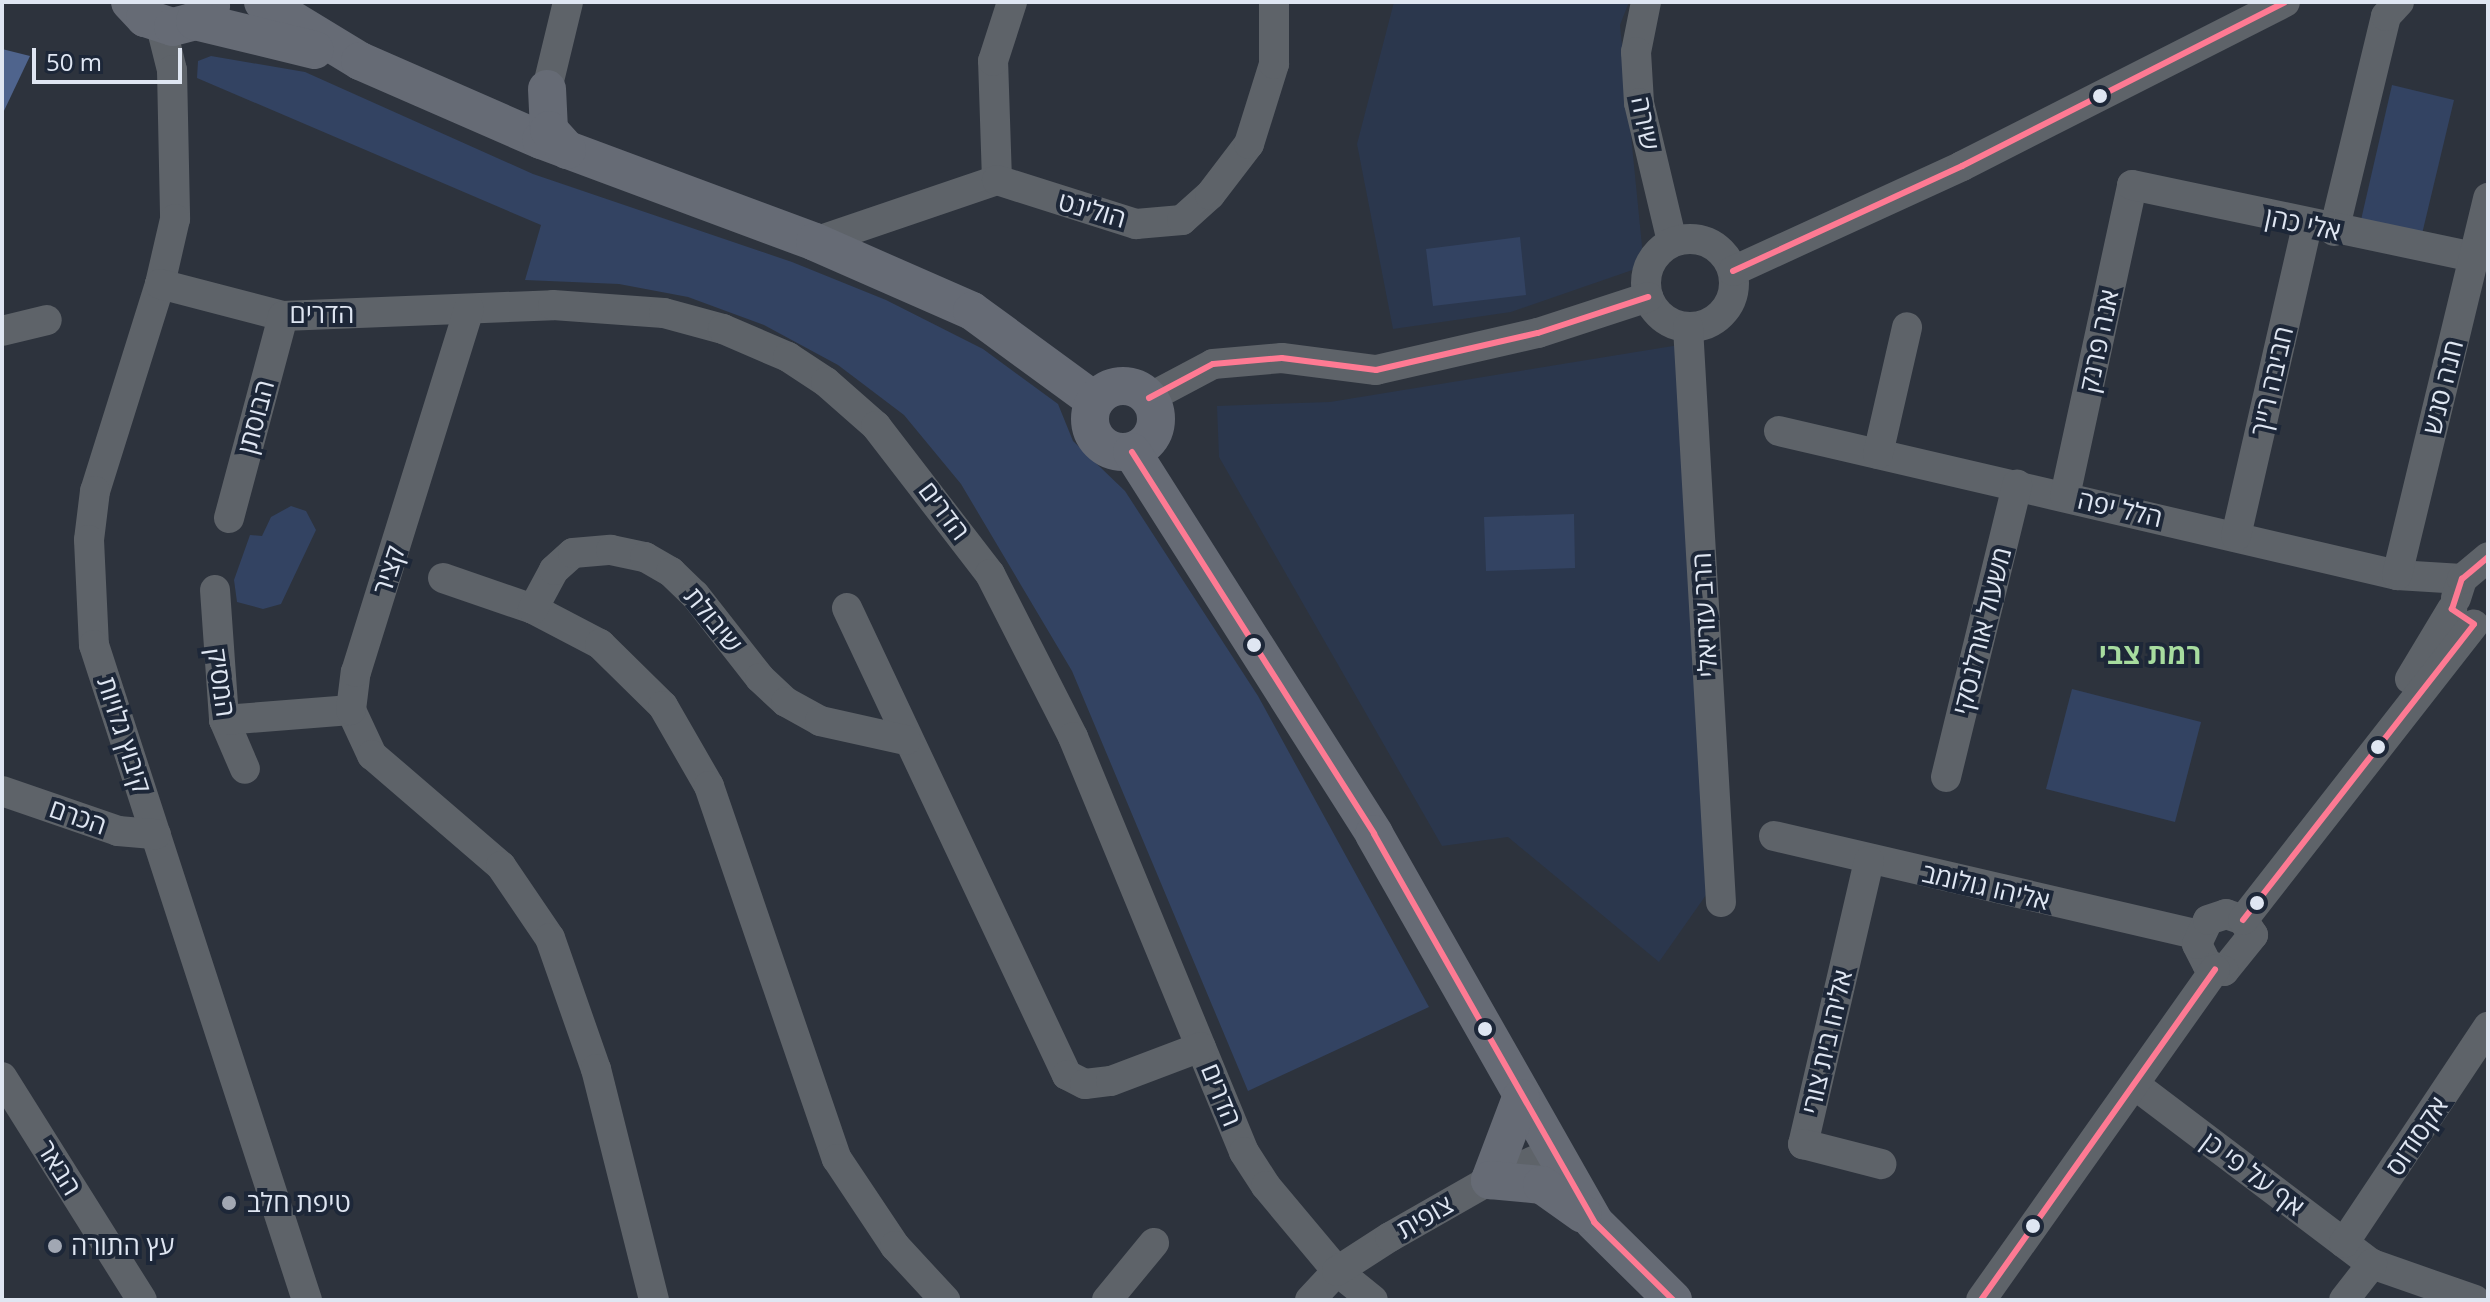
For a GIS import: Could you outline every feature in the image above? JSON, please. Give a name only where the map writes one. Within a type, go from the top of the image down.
[{"type":"main road","points":[[263,2],[360,61],[567,150],[815,242],[972,311],[1095,401]]},
{"type":"main road","points":[[166,11],[360,61]]},
{"type":"main road","points":[[498,121],[547,89]]},
{"type":"main road","points":[[547,89],[549,130],[567,150]]},
{"type":"main road","points":[[1121,386],[1149,398],[1156,413],[1155,430],[1146,444],[1132,452],[1109,450],[1093,434],[1095,401],[1121,386]]},
{"type":"main road","points":[[1132,452],[1374,834],[1552,1153],[1594,1222]]},
{"type":"main road","points":[[1521,1098],[1490,1180],[1542,1185],[1594,1222],[1673,1300]]},
{"type":"street","points":[[547,89],[568,2]]},
{"type":"street","points":[[815,242],[997,180],[993,61],[1012,2]]},
{"type":"street","name":"הולינט","points":[[997,180],[1136,224],[1182,220],[1210,195],[1249,144],[1274,64],[1274,2]]},
{"type":"street","name":"שירה","points":[[1646,2],[1636,52],[1639,103],[1672,242]]},
{"type":"street","points":[[1733,271],[1962,166],[2285,2]]},
{"type":"street","name":"חביבה רייך","points":[[2236,536],[2321,228],[2386,16],[2399,2]]},
{"type":"street","name":"קיבוץ גלויות","points":[[166,11],[175,157],[175,219],[160,284],[95,491],[89,540],[94,645],[307,1300]]},
{"type":"street","name":"אלי כהן","points":[[2132,185],[2321,228],[2474,257]]},
{"type":"street","name":"אנה פרנק","points":[[2065,496],[2132,185]]},
{"type":"street","name":"חנה סנש","points":[[2397,575],[2488,198]]},
{"type":"street","points":[[1687,238],[1716,247],[1733,271],[1731,298],[1725,310],[1702,326],[1688,327],[1663,318],[1648,297],[1647,271],[1672,242],[1687,238]]},
{"type":"street","name":"הדרים","points":[[160,284],[283,316],[598,304],[664,313],[723,329],[788,357],[826,382],[876,426],[990,574],[1073,737],[1244,1152],[1266,1186],[1337,1271],[1373,1300]]},
{"type":"street","points":[[1149,398],[1213,364],[1282,358],[1376,370],[1538,333],[1648,297]]},
{"type":"street","name":"קציר","points":[[351,710],[356,672],[469,309]]},
{"type":"street","name":"הבוסתן","points":[[229,518],[283,316]]},
{"type":"street","points":[[2,331],[47,320]]},
{"type":"street","name":"הרב עזריאלי","points":[[1688,327],[1721,902]]},
{"type":"street","points":[[1878,454],[1907,327]]},
{"type":"street","name":"הלל יפה","points":[[1779,431],[2397,575],[2462,579]]},
{"type":"street","name":"משעול אורלנסקי","points":[[1946,777],[2017,485]]},
{"type":"street","name":"שיבולת","points":[[533,609],[554,570],[573,553],[611,550],[645,557],[671,572],[695,595],[760,678],[786,702],[820,721],[906,740]]},
{"type":"street","points":[[2243,920],[2372,755],[2471,617],[2462,579],[2488,557]]},
{"type":"street","points":[[443,578],[533,609],[600,644],[663,706],[709,786],[837,1159],[895,1246],[945,1300]]},
{"type":"street","name":"המסיק","points":[[215,590],[224,720],[245,769]]},
{"type":"street","points":[[847,608],[906,740],[1067,1075],[1085,1084],[1111,1081],[1201,1047]]},
{"type":"street","points":[[224,720],[351,710],[372,755],[501,866],[550,938],[596,1069],[654,1300]]},
{"type":"street","name":"הכרם","points":[[2,791],[118,831],[156,834]]},
{"type":"street","name":"אליהו גולומב","points":[[1774,836],[1869,861],[2198,935]]},
{"type":"street","name":"אליהו בית צורי","points":[[1869,861],[1803,1144],[1881,1164]]},
{"type":"street","points":[[2216,916],[2243,920],[2253,935],[2228,970],[2215,969],[2199,951],[2198,935],[2216,916]]},
{"type":"street","points":[[1981,1300],[2215,969]]},
{"type":"street","name":"אקסודוס","points":[[2344,1243],[2488,1027]]},
{"type":"street","name":"הבאר","points":[[2,1077],[142,1300]]},
{"type":"street","name":"אף על פי כן","points":[[2135,1085],[2372,1264],[2475,1300]]},
{"type":"street","name":"צופית","points":[[1310,1300],[1337,1271],[1490,1180],[1552,1153]]},
{"type":"street","points":[[1107,1300],[1154,1243]]},
{"type":"street","points":[[2344,1300],[2372,1264]]},
{"type":"shaded area","points":[[1394,2],[1629,2],[1620,25],[1644,266],[1511,312],[1393,329],[1357,144]]},
{"type":"shaded area","points":[[2,49],[30,56],[2,115]]},
{"type":"shaded area","points":[[211,56],[305,72],[533,174],[792,262],[886,300],[983,349],[1058,404],[1073,441],[1125,491],[1258,696],[1429,1007],[1248,1091],[1072,671],[961,484],[904,415],[838,365],[764,325],[688,297],[619,284],[525,280],[541,225],[197,78],[198,61]]},
{"type":"shaded area","points":[[2392,85],[2454,100],[2422,234],[2361,220]]},
{"type":"shaded area","points":[[1520,237],[1526,295],[1433,306],[1426,249]]},
{"type":"shaded area","points":[[1679,345],[1706,895],[1659,962],[1508,837],[1442,846],[1219,457],[1217,406],[1330,402]]},
{"type":"shaded area","points":[[291,506],[306,511],[316,530],[281,604],[263,609],[237,602],[234,580],[250,535],[262,536],[271,517]]},
{"type":"shaded area","points":[[1574,514],[1575,568],[1486,571],[1484,517]]},
{"type":"shaded area","points":[[2072,689],[2201,722],[2175,822],[2046,789]]},
{"type":"transit line","points":[[1733,271],[1962,166],[2285,2]]},
{"type":"transit line","points":[[1149,398],[1213,364],[1282,358],[1376,370],[1538,333],[1648,297]]},
{"type":"transit line","points":[[1132,452],[1374,834],[1594,1222],[1673,1300]]},
{"type":"transit line","points":[[2474,624],[2452,609],[2462,579],[2488,557]]},
{"type":"transit line","points":[[2243,920],[2474,624]]},
{"type":"transit line","points":[[1981,1300],[2215,969]]},
{"type":"place","name":"טיפת חלב","points":[[229,1203]]},
{"type":"place","name":"עץ התורה","points":[[55,1246]]},
{"type":"district","name":"רמת צבי","points":[[2150,653]]}]
